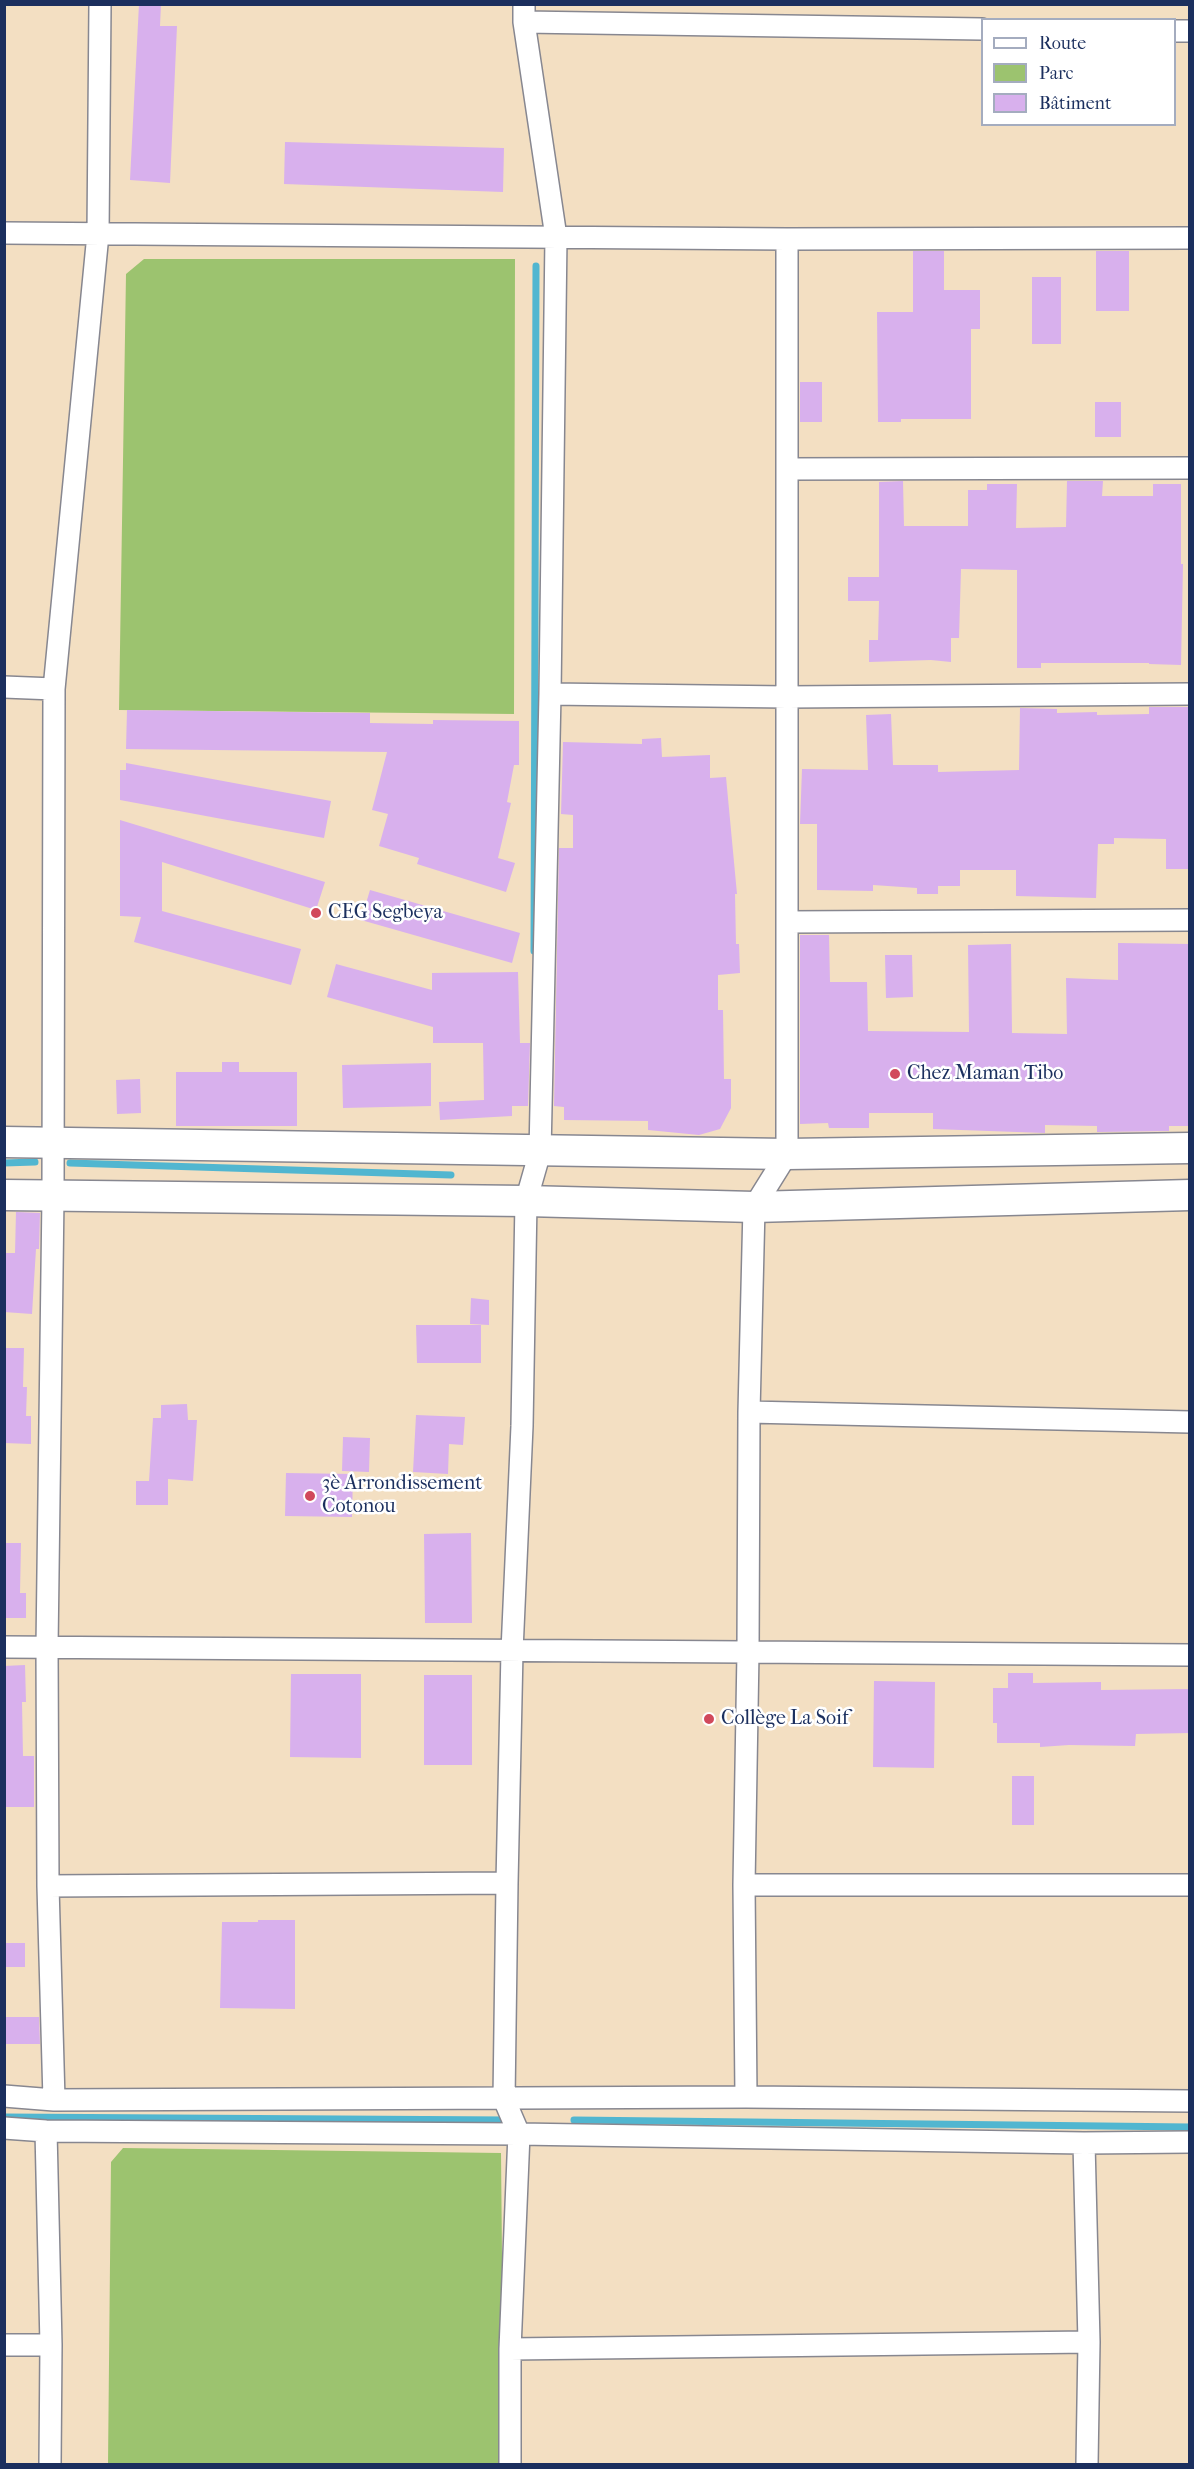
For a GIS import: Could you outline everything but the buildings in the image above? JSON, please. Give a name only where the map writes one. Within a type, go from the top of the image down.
[{"type":"street","points":[[54,2100],[48,1886],[47,1647],[53,1196],[54,689],[98,234],[100,4]]},
{"type":"street","points":[[510,2464],[510,2349],[519,2134],[504,2099],[507,1883],[512,1651],[522,1426],[526,1201],[540,1152],[550,694],[556,237],[524,14],[981,29]]},
{"type":"street","points":[[4,233],[787,239],[1190,238]]},
{"type":"street","points":[[746,2097],[744,1885],[749,1412],[754,1207],[787,1154],[787,239]]},
{"type":"street","points":[[787,469],[1190,468]]},
{"type":"street","points":[[4,687],[54,689]]},
{"type":"street","points":[[550,694],[787,697],[1190,694]]},
{"type":"street","points":[[787,922],[1190,920]]},
{"type":"street","points":[[4,1142],[787,1154],[1190,1148]]},
{"type":"street","points":[[4,1196],[526,1201],[754,1207],[1190,1195]]},
{"type":"street","points":[[749,1412],[1190,1422]]},
{"type":"street","points":[[4,1647],[1190,1655]]},
{"type":"street","points":[[48,1886],[507,1883]]},
{"type":"street","points":[[744,1885],[1190,1885]]},
{"type":"street","points":[[4,2096],[54,2100],[746,2097],[1190,2101]]},
{"type":"street","points":[[4,2128],[46,2131],[519,2134],[1084,2143],[1190,2142]]},
{"type":"street","points":[[46,2131],[51,2345],[50,2464]]},
{"type":"street","points":[[1084,2143],[1089,2343],[1087,2464]]},
{"type":"street","points":[[510,2349],[1089,2343]]},
{"type":"street","points":[[4,2345],[51,2345]]},
{"type":"green space","points":[[144,259],[515,259],[514,714],[119,710],[126,274]]},
{"type":"green space","points":[[123,2148],[501,2153],[504,2464],[108,2464],[111,2162]]},
{"type":"waterway","points":[[534,951],[536,266]]},
{"type":"waterway","points":[[4,1163],[35,1162]]},
{"type":"waterway","points":[[70,1163],[451,1175]]},
{"type":"waterway","points":[[4,2117],[508,2120]]},
{"type":"waterway","points":[[574,2120],[1190,2127]]},
{"type":"place","name":"CEG Segbeya","points":[[316,913]]},
{"type":"place","name":"Chez Maman Tibo","points":[[895,1074]]},
{"type":"place","name":"3è Arrondissement Cotonou","points":[[310,1496]]},
{"type":"place","name":"Collège La Soif","points":[[709,1719]]}]
